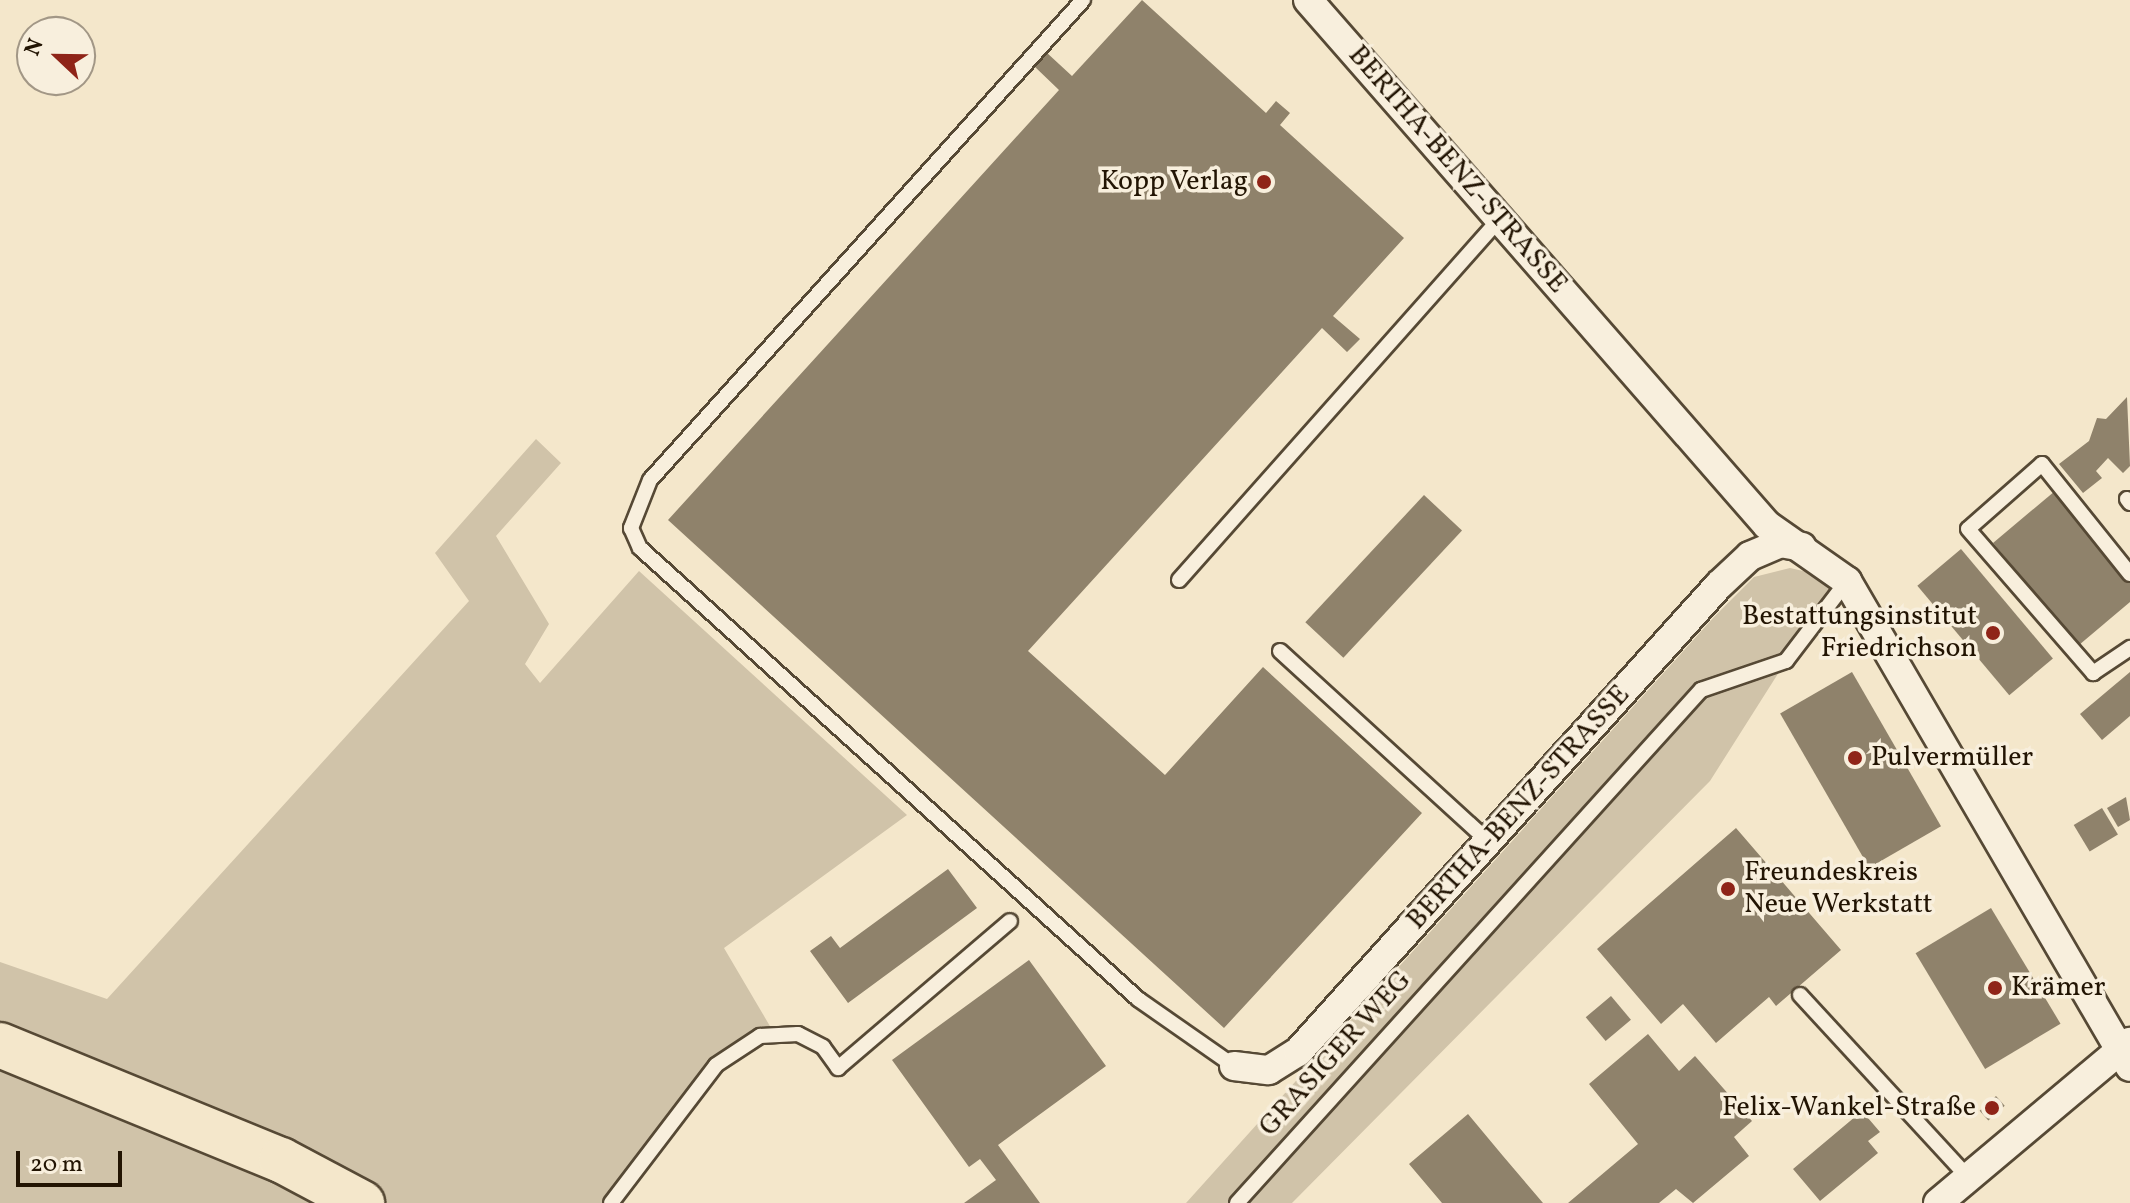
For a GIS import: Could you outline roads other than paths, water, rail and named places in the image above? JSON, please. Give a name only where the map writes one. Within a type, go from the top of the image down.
[{"type":"main road","points":[[0,1045],[281,1160],[362,1203]]},
{"type":"street","name":"BERTHA-BENZ-STRASSE","points":[[1308,0],[1767,525],[1804,547],[1847,581],[2127,1053]]},
{"type":"street","name":"BERTHA-BENZ-STRASSE","points":[[1234,1066],[1269,1070],[1298,1052],[1750,556],[1780,543],[1804,547]]},
{"type":"street","points":[[1938,1203],[2127,1053]]},
{"type":"lane","points":[[1083,0],[650,480],[631,528],[640,548],[1138,999],[1234,1066]]},
{"type":"lane","points":[[1179,580],[1500,219]]},
{"type":"lane","points":[[2130,574],[2042,464],[1968,529],[2093,673],[2130,648]]},
{"type":"lane","name":"GRASIGER WEG","points":[[1237,1203],[1701,690],[1786,661],[1847,581]]},
{"type":"lane","points":[[1280,651],[1489,842]]},
{"type":"lane","points":[[611,1203],[716,1065],[760,1036],[798,1034],[823,1047],[838,1068],[1010,921]]},
{"type":"lane","points":[[1800,995],[1969,1178]]},
{"type":"place","name":"Kopp Verlag","points":[[1264,182]]},
{"type":"place","name":"Bestattungsinstitut Friedrichson","points":[[1993,633]]},
{"type":"place","name":"Pulvermüller","points":[[1855,758]]},
{"type":"place","name":"Freundeskreis Neue Werkstatt","points":[[1728,889]]},
{"type":"place","name":"Krämer","points":[[1995,988]]},
{"type":"place","name":"Felix-Wankel-Straße","points":[[1992,1108]]}]
